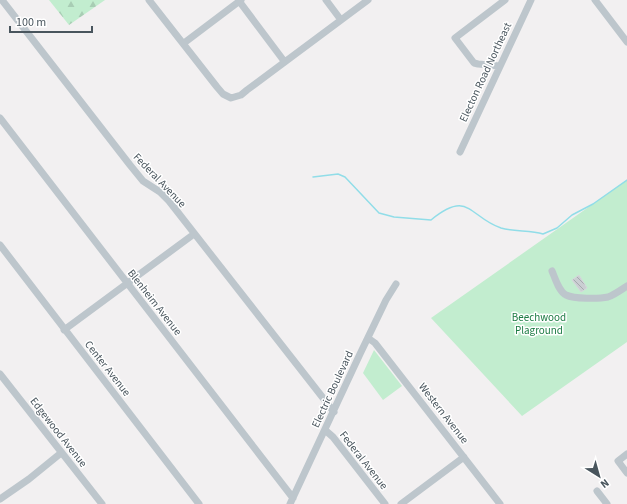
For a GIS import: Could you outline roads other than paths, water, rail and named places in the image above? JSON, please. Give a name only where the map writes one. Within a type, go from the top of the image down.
[{"type":"street","name":"Federal Avenue","points":[[2,0],[143,181],[160,192],[169,201],[334,412]]},
{"type":"street","points":[[149,0],[223,94],[234,98],[368,0]]},
{"type":"street","points":[[326,0],[341,20]]},
{"type":"street","points":[[500,66],[474,63],[456,38],[505,0]]},
{"type":"street","name":"Electon Road Northeast","points":[[460,152],[530,0]]},
{"type":"street","points":[[595,0],[627,42]]},
{"type":"street","points":[[184,43],[240,1],[284,61]]},
{"type":"street","name":"Blenheim Avenue","points":[[0,118],[292,501]]},
{"type":"street","points":[[64,330],[194,234]]},
{"type":"street","name":"Center Avenue","points":[[0,245],[199,504]]},
{"type":"street","points":[[552,271],[562,292],[567,296],[585,298],[607,297],[627,286]]},
{"type":"street","name":"Electric Boulevard","points":[[292,501],[386,300],[396,284]]},
{"type":"street","name":"Western Avenue","points":[[368,338],[375,343],[500,504]]},
{"type":"street","name":"Edgewood Avenue","points":[[1,378],[102,504]]},
{"type":"street","name":"Federal Avenue","points":[[325,430],[333,437],[385,504]]},
{"type":"street","points":[[0,499],[29,479],[61,453]]},
{"type":"street","points":[[627,454],[618,461],[627,473]]},
{"type":"street","points":[[401,504],[464,457]]},
{"type":"street","points":[[596,491],[607,504]]},
{"type":"waterway","points":[[313,177],[338,174],[345,177],[379,213],[394,217],[431,220],[444,211],[453,207],[461,206],[468,208],[490,223],[501,228],[543,234],[557,228],[572,215],[593,204],[627,180]]},
{"type":"park label","name":"Beechwood Plaground","points":[[539,323]]}]
